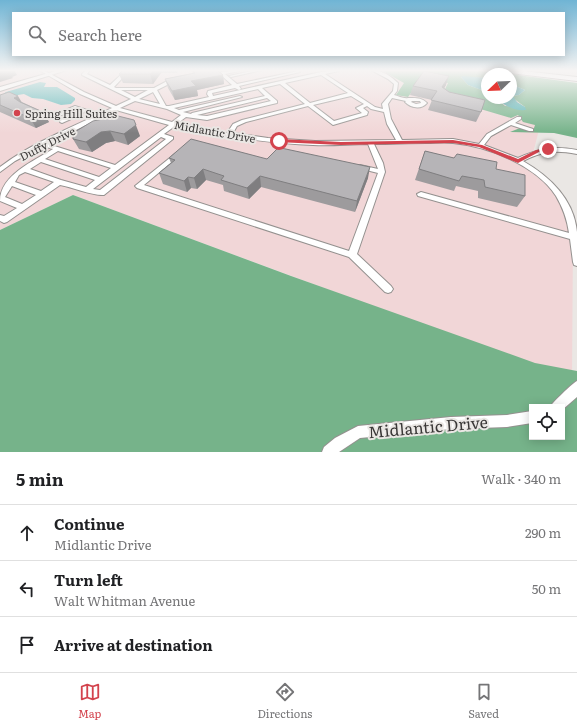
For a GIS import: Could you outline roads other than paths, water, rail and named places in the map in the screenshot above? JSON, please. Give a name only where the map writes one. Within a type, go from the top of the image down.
[{"type":"street","name":"Midlantic Drive","points":[[79,91],[117,108],[200,133],[303,142],[371,143],[444,141],[481,146],[518,161],[543,178],[560,196],[568,213],[575,237],[577,262]]},
{"type":"street","points":[[119,91],[135,99],[166,107],[187,115],[207,118],[275,102],[263,91]]},
{"type":"street","name":"Duffy Drive","points":[[0,170],[22,155],[150,91]]},
{"type":"street","points":[[155,91],[166,107]]},
{"type":"street","points":[[212,98],[209,94],[210,92],[214,91]]},
{"type":"street","points":[[166,107],[241,91]]},
{"type":"street","points":[[178,112],[263,91]]},
{"type":"street","points":[[291,91],[333,123],[365,114],[365,112],[359,108],[368,104]]},
{"type":"street","points":[[348,91],[375,109],[385,111]]},
{"type":"street","points":[[394,91],[385,104],[385,111],[388,122],[400,142]]},
{"type":"street","points":[[229,135],[235,125],[244,121],[352,94]]},
{"type":"street","points":[[391,96],[408,100]]},
{"type":"street","points":[[54,116],[75,108],[84,110],[62,121]]},
{"type":"street","points":[[87,190],[187,115]]},
{"type":"street","points":[[481,146],[489,135],[518,118]]},
{"type":"street","points":[[511,122],[531,130]]},
{"type":"street","points":[[23,169],[59,182],[101,193],[171,138],[160,135]]},
{"type":"street","points":[[352,255],[382,172],[380,163],[371,143]]},
{"type":"street","points":[[44,144],[116,167]]},
{"type":"street","points":[[22,207],[0,199],[17,174],[57,148]]},
{"type":"street","points":[[518,161],[542,150],[558,149],[577,152]]},
{"type":"street","points":[[182,151],[139,186],[352,255],[388,288]]},
{"type":"street","points":[[39,159],[100,180]]},
{"type":"street","points":[[352,165],[382,172]]},
{"type":"street","points":[[0,218],[4,220],[59,182]]},
{"type":"street","points":[[10,183],[41,194]]},
{"type":"street","points":[[421,194],[575,237]]},
{"type":"street","points":[[560,404],[577,388]]},
{"type":"street","name":"Midlantic Drive","points":[[329,452],[358,432],[529,417]]},
{"type":"water","points":[[64,91],[75,98],[75,100],[71,104],[61,105],[43,99],[32,98],[24,94],[5,97],[1,96],[6,92]]},
{"type":"water","points":[[517,91],[524,91],[517,95]]},
{"type":"water","points":[[517,102],[525,107],[526,110],[518,110],[505,104],[517,104]]},
{"type":"place","name":"Spring Hill Suites","points":[[17,113]]}]
